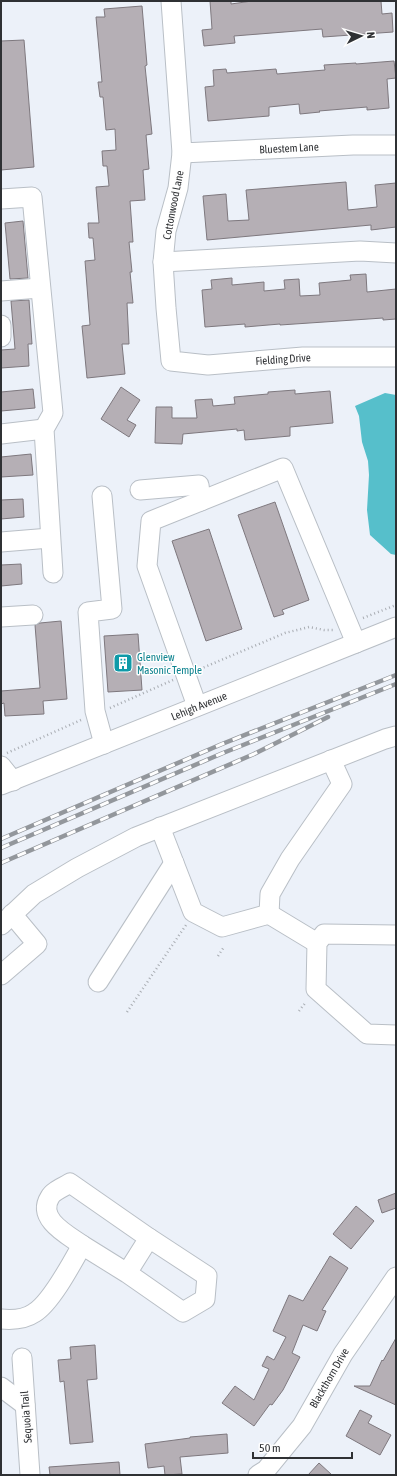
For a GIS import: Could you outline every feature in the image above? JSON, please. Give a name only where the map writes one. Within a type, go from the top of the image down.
[{"type":"street","name":"Cottonwood Lane","points":[[171,1],[182,153],[178,188],[166,231],[163,262],[171,361]]},
{"type":"street","name":"Bluestem Lane","points":[[182,153],[353,145],[396,145]]},
{"type":"street","points":[[1,199],[32,198],[53,413],[44,429],[53,573]]},
{"type":"street","points":[[163,262],[360,251],[396,253]]},
{"type":"street","points":[[1,291],[40,288]]},
{"type":"street","points":[[1,325],[1,337]]},
{"type":"street","name":"Fielding Drive","points":[[171,361],[208,365],[303,357],[396,357]]},
{"type":"street","points":[[1,434],[44,429]]},
{"type":"street","points":[[197,706],[147,566],[151,521],[283,468],[356,643]]},
{"type":"street","points":[[140,490],[199,484],[201,501]]},
{"type":"street","points":[[102,496],[112,609],[88,612],[96,711],[104,744]]},
{"type":"street","points":[[1,542],[50,538]]},
{"type":"street","points":[[1,617],[33,615]]},
{"type":"street","name":"Lehigh Avenue","points":[[5,777],[104,744],[396,626]]},
{"type":"street","points":[[1,975],[37,944],[6,920],[34,894],[77,868],[136,837],[396,736]]},
{"type":"street","points":[[269,914],[270,894],[290,860],[342,784],[331,760]]},
{"type":"street","points":[[160,827],[193,912],[222,927],[269,914],[317,943]]},
{"type":"street","points":[[98,982],[174,863]]},
{"type":"street","points":[[396,935],[324,934],[317,943],[316,989],[367,1034],[396,1035]]},
{"type":"street","points":[[70,1183],[207,1276],[205,1299],[183,1312],[127,1273],[82,1245],[53,1225],[48,1216],[47,1204],[50,1196],[70,1183]]},
{"type":"street","points":[[127,1273],[149,1238]]},
{"type":"street","points":[[1,1319],[15,1320],[34,1313],[52,1294],[73,1263],[82,1245]]},
{"type":"street","name":"Blackthorn Drive","points":[[265,1473],[302,1426],[343,1354],[396,1277]]},
{"type":"street","name":"Sequoia Trail","points":[[22,1358],[30,1475]]},
{"type":"street","points":[[1,1387],[25,1405]]},
{"type":"path","points":[[127,1012],[187,923]]},
{"type":"path","points":[[218,956],[224,947]]},
{"type":"path","points":[[299,1011],[306,1002]]},
{"type":"water","points":[[385,393],[396,395],[396,555],[391,554],[370,535],[367,510],[369,475],[368,461],[362,442],[359,416],[355,406]]},
{"type":"building","points":[[210,1],[231,1],[231,4],[252,1],[381,1],[382,14],[392,13],[393,32],[323,37],[322,29],[234,36],[235,43],[204,46],[202,30],[212,29]]},
{"type":"building","points":[[142,6],[147,65],[145,66],[152,134],[146,135],[149,169],[143,170],[145,200],[130,201],[133,242],[129,242],[133,303],[127,303],[129,344],[122,344],[125,374],[87,378],[82,326],[90,325],[85,261],[95,260],[93,238],[89,238],[88,223],[99,223],[96,187],[109,186],[107,166],[103,166],[102,151],[116,150],[115,129],[106,130],[103,97],[100,97],[98,82],[102,82],[96,17],[105,17],[104,9]]},
{"type":"building","points":[[24,40],[34,167],[1,170],[1,41]]},
{"type":"building","points":[[394,61],[396,78],[387,79],[389,108],[367,110],[367,107],[300,114],[299,104],[269,107],[269,116],[208,121],[205,87],[214,86],[213,70],[226,69],[227,73],[276,69],[277,74],[325,70],[324,65]]},
{"type":"building","points":[[346,182],[348,210],[377,207],[375,185],[396,183],[396,227],[371,230],[371,225],[207,240],[203,196],[226,194],[228,221],[249,220],[246,190]]},
{"type":"building","points":[[23,221],[28,278],[10,279],[5,223]]},
{"type":"building","points":[[366,274],[367,292],[396,289],[396,319],[383,320],[383,318],[245,327],[245,324],[205,327],[202,290],[212,289],[211,280],[232,278],[232,285],[264,282],[264,291],[285,289],[284,280],[299,279],[300,296],[320,295],[319,283],[351,280],[350,275]]},
{"type":"building","points":[[29,300],[32,344],[28,344],[29,366],[1,368],[1,350],[15,349],[11,301]]},
{"type":"building","points":[[121,387],[140,400],[127,420],[136,425],[129,437],[101,419]]},
{"type":"building","points":[[33,389],[35,408],[1,411],[1,392]]},
{"type":"building","points":[[295,390],[295,394],[330,391],[333,423],[290,427],[290,436],[245,440],[244,430],[237,431],[237,429],[183,434],[182,444],[155,443],[156,407],[172,407],[172,418],[197,418],[195,400],[212,399],[213,406],[235,404],[234,397]]},
{"type":"building","points":[[31,454],[33,475],[1,477],[1,457]]},
{"type":"building","points":[[23,499],[24,517],[1,519],[1,500]]},
{"type":"building","points":[[275,502],[309,600],[282,610],[284,614],[274,617],[238,515]]},
{"type":"building","points":[[209,529],[242,629],[206,641],[172,541]]},
{"type":"building","points":[[21,564],[22,584],[1,586],[1,565]]},
{"type":"building","points":[[61,621],[67,699],[43,701],[44,714],[5,716],[4,703],[1,704],[1,691],[40,688],[35,625],[40,623]]},
{"type":"building","name":"Glenview Masonic Temple","points":[[138,634],[142,690],[108,692],[104,636]]},
{"type":"building","points":[[396,1193],[396,1208],[382,1213],[378,1200]]},
{"type":"building","points":[[356,1206],[374,1221],[351,1249],[333,1234]]},
{"type":"building","points":[[330,1256],[348,1268],[322,1310],[326,1311],[317,1331],[303,1325],[292,1353],[300,1357],[283,1390],[272,1405],[270,1404],[254,1426],[222,1403],[235,1386],[254,1400],[269,1369],[262,1366],[267,1356],[274,1360],[286,1337],[273,1331],[289,1295],[303,1301]]},
{"type":"building","points":[[396,1338],[396,1405],[354,1386],[370,1386],[382,1360],[383,1361]]},
{"type":"building","points":[[95,1345],[97,1379],[87,1380],[93,1442],[70,1444],[64,1381],[60,1382],[58,1360],[71,1359],[70,1347]]},
{"type":"building","points":[[360,1410],[372,1416],[368,1423],[391,1435],[380,1455],[346,1436]]},
{"type":"building","points":[[227,1434],[228,1453],[180,1457],[182,1474],[165,1475],[164,1466],[148,1468],[145,1444],[190,1437]]},
{"type":"building","points":[[119,1462],[120,1475],[50,1475],[49,1467]]},
{"type":"building","points":[[319,1463],[332,1475],[308,1475]]},
{"type":"railway","points":[[1,839],[222,744],[396,675]]},
{"type":"railway","points":[[1,848],[223,753],[396,684]]},
{"type":"railway","points":[[1,863],[254,754],[328,717]]},
{"type":"place","name":"Glenview Masonic Temple","points":[[123,663]]}]
